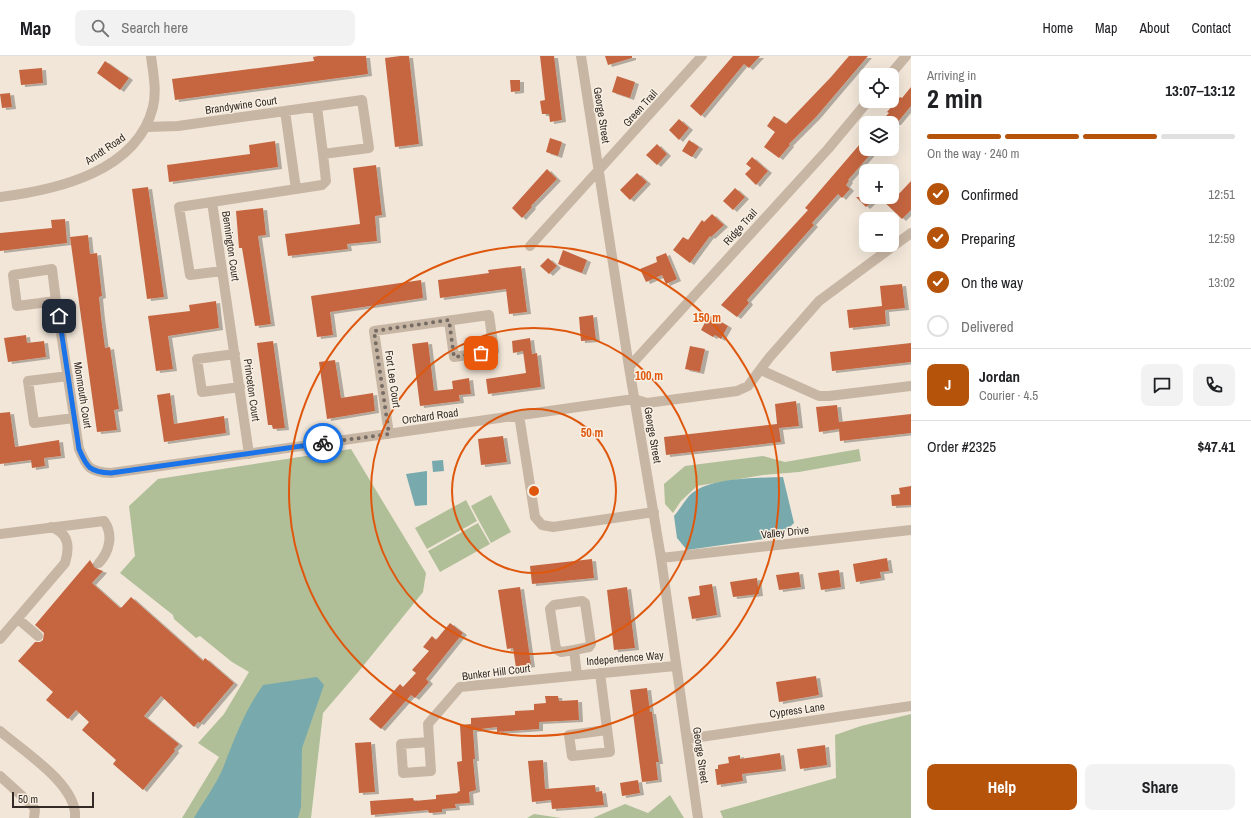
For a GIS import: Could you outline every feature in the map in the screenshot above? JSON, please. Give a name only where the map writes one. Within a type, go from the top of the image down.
[{"type":"street","name":"Arndt Road","points":[[0,197],[19,195],[68,184],[106,166],[135,144],[146,127],[153,107],[155,91],[151,56]]},
{"type":"street","name":"George Street","points":[[581,56],[634,399],[654,512],[698,818]]},
{"type":"street","name":"Green Trail","points":[[530,246],[599,172],[702,56]]},
{"type":"street","points":[[896,68],[906,56]]},
{"type":"street","points":[[285,111],[362,100],[368,148],[323,154],[317,107]]},
{"type":"street","name":"Ridge Trail","points":[[629,367],[828,149],[862,108]]},
{"type":"street","name":"Brandywine Court","points":[[146,127],[178,126],[285,111],[296,189]]},
{"type":"street","name":"Bennington Court","points":[[231,330],[212,202],[322,185],[326,181],[323,154]]},
{"type":"street","points":[[212,202],[180,207],[181,214],[190,275],[222,271]]},
{"type":"street","name":"Orchard Road","points":[[111,473],[634,399],[647,403],[737,392],[748,386],[762,370],[769,358],[819,301],[911,233]]},
{"type":"street","name":"Monmouth Court","points":[[56,301],[17,306],[13,275],[52,269],[79,449],[86,466],[97,472],[111,473]]},
{"type":"street","name":"Fort Lee Court","points":[[389,434],[374,331],[449,320],[489,315],[494,352],[454,357],[449,320]]},
{"type":"street","name":"Princeton Court","points":[[231,330],[250,454]]},
{"type":"street","points":[[235,354],[197,359],[201,386],[202,392],[240,387]]},
{"type":"street","points":[[762,370],[819,396],[911,386]]},
{"type":"street","points":[[68,376],[28,381],[34,423],[74,418]]},
{"type":"street","points":[[519,415],[535,518],[542,525],[553,527],[654,512]]},
{"type":"street","points":[[0,534],[104,521],[108,531],[109,548],[99,563]]},
{"type":"street","points":[[0,639],[65,563],[68,554],[64,533],[51,527]]},
{"type":"street","name":"Valley Drive","points":[[661,558],[911,530]]},
{"type":"street","points":[[582,601],[585,603],[591,644],[589,647],[574,650],[561,652],[556,649],[550,608],[554,605],[582,601]]},
{"type":"street","points":[[18,619],[38,636]]},
{"type":"street","points":[[574,650],[577,675]]},
{"type":"street","name":"Independence Way","points":[[577,675],[675,666]]},
{"type":"street","points":[[600,673],[607,730]]},
{"type":"street","name":"Bunker Hill Court","points":[[429,742],[428,724],[460,687],[577,675]]},
{"type":"street","name":"Cypress Lane","points":[[686,739],[911,706]]},
{"type":"street","points":[[0,732],[60,782],[76,810],[75,818]]},
{"type":"street","points":[[0,776],[33,806],[35,810],[34,818]]},
{"type":"green space","points":[[351,449],[426,573],[423,592],[323,713],[311,818],[182,818],[219,757],[198,743],[224,714],[249,672],[232,662],[200,636],[196,638],[174,619],[173,615],[120,573],[135,556],[129,506],[158,479]]},
{"type":"green space","points":[[859,449],[861,461],[799,472],[763,475],[697,486],[681,501],[673,513],[665,504],[664,484],[685,466],[763,456],[785,462]]},
{"type":"green space","points":[[491,495],[511,532],[491,543],[471,506]]},
{"type":"green space","points":[[466,500],[477,521],[427,549],[415,528]]},
{"type":"green space","points":[[478,523],[490,544],[440,572],[428,551]]},
{"type":"green space","points":[[911,714],[911,818],[723,818],[720,811],[836,778],[835,735],[861,726]]},
{"type":"green space","points":[[670,795],[684,818],[593,818],[625,804],[648,813]]},
{"type":"green space","points":[[534,814],[561,818],[527,818]]},
{"type":"water","points":[[443,460],[444,471],[433,472],[432,461]]},
{"type":"water","points":[[427,471],[427,505],[415,506],[406,474]]},
{"type":"water","points":[[783,477],[794,523],[779,537],[687,550],[677,538],[674,516],[689,496],[697,490],[708,485],[733,480]]},
{"type":"water","points":[[317,677],[324,685],[302,748],[301,807],[298,818],[194,818],[220,774],[245,715],[263,685]]},
{"type":"building","points":[[366,56],[368,74],[175,100],[172,79],[314,61],[313,57]]},
{"type":"building","points":[[409,56],[419,144],[395,147],[385,58]]},
{"type":"building","points":[[540,56],[554,56],[562,120],[550,122],[549,114],[542,114],[540,101],[545,100]]},
{"type":"building","points":[[605,56],[632,56],[632,58],[608,65]]},
{"type":"building","points":[[733,56],[760,56],[749,68],[744,64],[701,116],[690,106]]},
{"type":"building","points":[[849,56],[868,56],[816,117],[789,144],[790,145],[779,158],[764,147],[775,132],[767,126],[774,116],[786,124]]},
{"type":"building","points":[[105,61],[129,78],[120,90],[97,73]]},
{"type":"building","points":[[42,68],[43,83],[21,85],[19,70]]},
{"type":"building","points":[[617,76],[635,82],[630,98],[612,92]]},
{"type":"building","points":[[510,80],[520,80],[520,91],[511,92]]},
{"type":"building","points":[[911,87],[911,106],[899,121],[899,116],[886,116],[890,108],[899,108],[899,98],[902,98]]},
{"type":"building","points":[[10,93],[12,107],[2,108],[0,94]]},
{"type":"building","points":[[679,119],[689,128],[679,140],[669,130]]},
{"type":"building","points":[[550,138],[562,142],[558,156],[546,152]]},
{"type":"building","points":[[689,140],[699,147],[692,157],[682,151]]},
{"type":"building","points":[[275,141],[278,167],[169,182],[167,165],[250,154],[249,145]]},
{"type":"building","points":[[657,144],[667,154],[657,165],[646,155]]},
{"type":"building","points":[[859,145],[859,156],[869,156],[862,164],[859,164],[859,167],[848,180],[849,181],[846,185],[850,189],[842,198],[838,194],[812,223],[814,225],[747,300],[749,303],[737,317],[721,305],[808,210],[805,208]]},
{"type":"building","points":[[752,157],[768,171],[756,185],[745,174],[751,168],[746,164]]},
{"type":"building","points":[[376,165],[382,215],[375,216],[377,241],[347,244],[348,249],[288,256],[285,234],[360,224],[353,168]]},
{"type":"building","points":[[547,169],[557,179],[531,206],[532,207],[522,218],[512,208]]},
{"type":"building","points":[[637,173],[647,182],[630,200],[620,190]]},
{"type":"building","points":[[911,181],[911,210],[902,219],[899,216],[899,212],[895,212],[886,204],[899,204],[899,194]]},
{"type":"building","points":[[148,187],[164,297],[147,299],[132,189]]},
{"type":"building","points":[[735,188],[745,197],[733,210],[723,201]]},
{"type":"building","points":[[263,208],[266,235],[258,236],[271,324],[255,326],[242,248],[239,248],[236,211]]},
{"type":"building","points":[[712,214],[724,225],[711,237],[710,236],[690,263],[673,250],[683,237],[688,240],[702,220],[704,222]]},
{"type":"building","points":[[65,219],[67,243],[0,251],[0,233],[52,228],[51,220]]},
{"type":"building","points":[[88,235],[90,254],[97,253],[102,296],[99,297],[105,348],[110,347],[119,409],[114,410],[117,430],[97,432],[70,237]]},
{"type":"building","points":[[563,250],[587,260],[582,273],[558,264]]},
{"type":"building","points":[[666,253],[677,279],[666,284],[662,275],[646,282],[640,269],[657,262],[656,257]]},
{"type":"building","points":[[548,258],[557,266],[549,274],[540,266]]},
{"type":"building","points":[[521,266],[527,312],[509,314],[506,289],[440,298],[438,280],[489,273],[488,270]]},
{"type":"building","points":[[421,280],[423,298],[330,312],[333,335],[317,337],[311,296]]},
{"type":"building","points":[[902,284],[905,308],[885,310],[886,324],[849,328],[847,310],[882,306],[880,286]]},
{"type":"building","points":[[216,301],[219,328],[168,336],[173,369],[156,371],[148,316],[190,311],[189,305]]},
{"type":"building","points":[[593,315],[596,340],[581,341],[579,317]]},
{"type":"building","points":[[709,315],[728,326],[721,339],[715,335],[713,337],[701,330]]},
{"type":"building","points":[[26,335],[27,343],[44,341],[46,357],[8,362],[4,338]]},
{"type":"building","points":[[530,338],[532,354],[537,353],[541,387],[488,394],[486,379],[526,373],[523,351],[513,353],[512,341]]},
{"type":"building","points":[[273,341],[285,428],[273,429],[272,425],[268,425],[257,343]]},
{"type":"building","points":[[428,342],[434,391],[453,389],[452,381],[469,378],[471,394],[459,395],[460,401],[420,406],[412,344]]},
{"type":"building","points":[[911,343],[911,362],[832,371],[830,352]]},
{"type":"building","points":[[690,346],[705,349],[700,372],[685,369]]},
{"type":"building","points":[[335,360],[341,398],[373,393],[375,411],[327,419],[319,362]]},
{"type":"building","points":[[170,393],[174,424],[224,416],[226,433],[164,442],[157,395]]},
{"type":"building","points":[[796,401],[799,426],[779,428],[781,442],[666,455],[664,437],[777,424],[775,404]]},
{"type":"building","points":[[837,405],[839,422],[911,414],[911,433],[840,441],[839,429],[819,432],[816,407]]},
{"type":"building","points":[[10,412],[15,447],[59,440],[61,456],[44,458],[45,466],[32,468],[31,460],[0,464],[0,413]]},
{"type":"building","points":[[503,436],[507,462],[481,465],[478,439]]},
{"type":"building","points":[[911,486],[911,505],[892,506],[891,495],[900,494],[899,488]]},
{"type":"building","points":[[887,558],[889,571],[880,572],[881,578],[856,582],[853,564]]},
{"type":"building","points":[[592,559],[594,578],[532,584],[530,566]]},
{"type":"building","points":[[90,560],[95,568],[103,571],[92,583],[120,608],[131,597],[203,661],[205,658],[234,683],[200,723],[198,722],[194,727],[161,696],[144,716],[179,744],[143,790],[113,764],[116,760],[82,730],[89,722],[76,710],[68,719],[46,700],[53,692],[18,661],[35,642],[40,642],[43,640],[44,633],[35,625]]},
{"type":"building","points":[[839,570],[841,587],[821,590],[818,573]]},
{"type":"building","points":[[799,572],[801,587],[779,590],[776,575]]},
{"type":"building","points":[[757,578],[759,594],[733,597],[730,582]]},
{"type":"building","points":[[712,584],[717,615],[692,619],[688,597],[700,595],[699,586]]},
{"type":"building","points":[[520,587],[531,665],[516,668],[513,648],[507,649],[498,590]]},
{"type":"building","points":[[627,587],[635,648],[614,650],[607,590]]},
{"type":"building","points":[[450,623],[463,633],[426,679],[429,682],[415,698],[411,695],[381,729],[369,719],[400,684],[403,687],[416,673],[412,670],[429,651],[423,647],[432,636],[436,640]]},
{"type":"building","points":[[816,676],[819,695],[779,702],[776,682]]},
{"type":"building","points":[[647,688],[659,762],[656,762],[658,780],[642,782],[630,690]]},
{"type":"building","points":[[545,696],[558,696],[559,701],[578,700],[579,720],[539,722],[539,729],[497,732],[497,727],[473,730],[475,759],[473,759],[476,790],[469,792],[470,803],[455,804],[456,808],[442,809],[442,812],[429,813],[428,810],[371,815],[370,801],[413,798],[414,801],[436,799],[436,795],[458,793],[457,792],[460,791],[457,762],[462,761],[460,725],[471,724],[471,718],[515,715],[515,711],[534,710],[534,704],[546,703]]},
{"type":"building","points":[[371,742],[375,792],[359,793],[355,743]]},
{"type":"building","points":[[825,745],[827,765],[800,769],[797,749]]},
{"type":"building","points":[[780,753],[782,769],[742,774],[743,781],[717,785],[715,769],[718,769],[718,765],[729,763],[728,757],[740,755],[740,759]]},
{"type":"building","points":[[543,760],[545,789],[595,785],[596,792],[602,791],[604,805],[552,809],[551,800],[532,802],[528,761]]},
{"type":"building","points":[[638,780],[640,793],[622,796],[620,783]]},
{"type":"way so far","points":[[323,443],[389,434],[374,331],[449,320],[454,357],[481,353]]},
{"type":"route","points":[[59,316],[79,449],[86,466],[97,472],[111,473],[323,443]]}]
